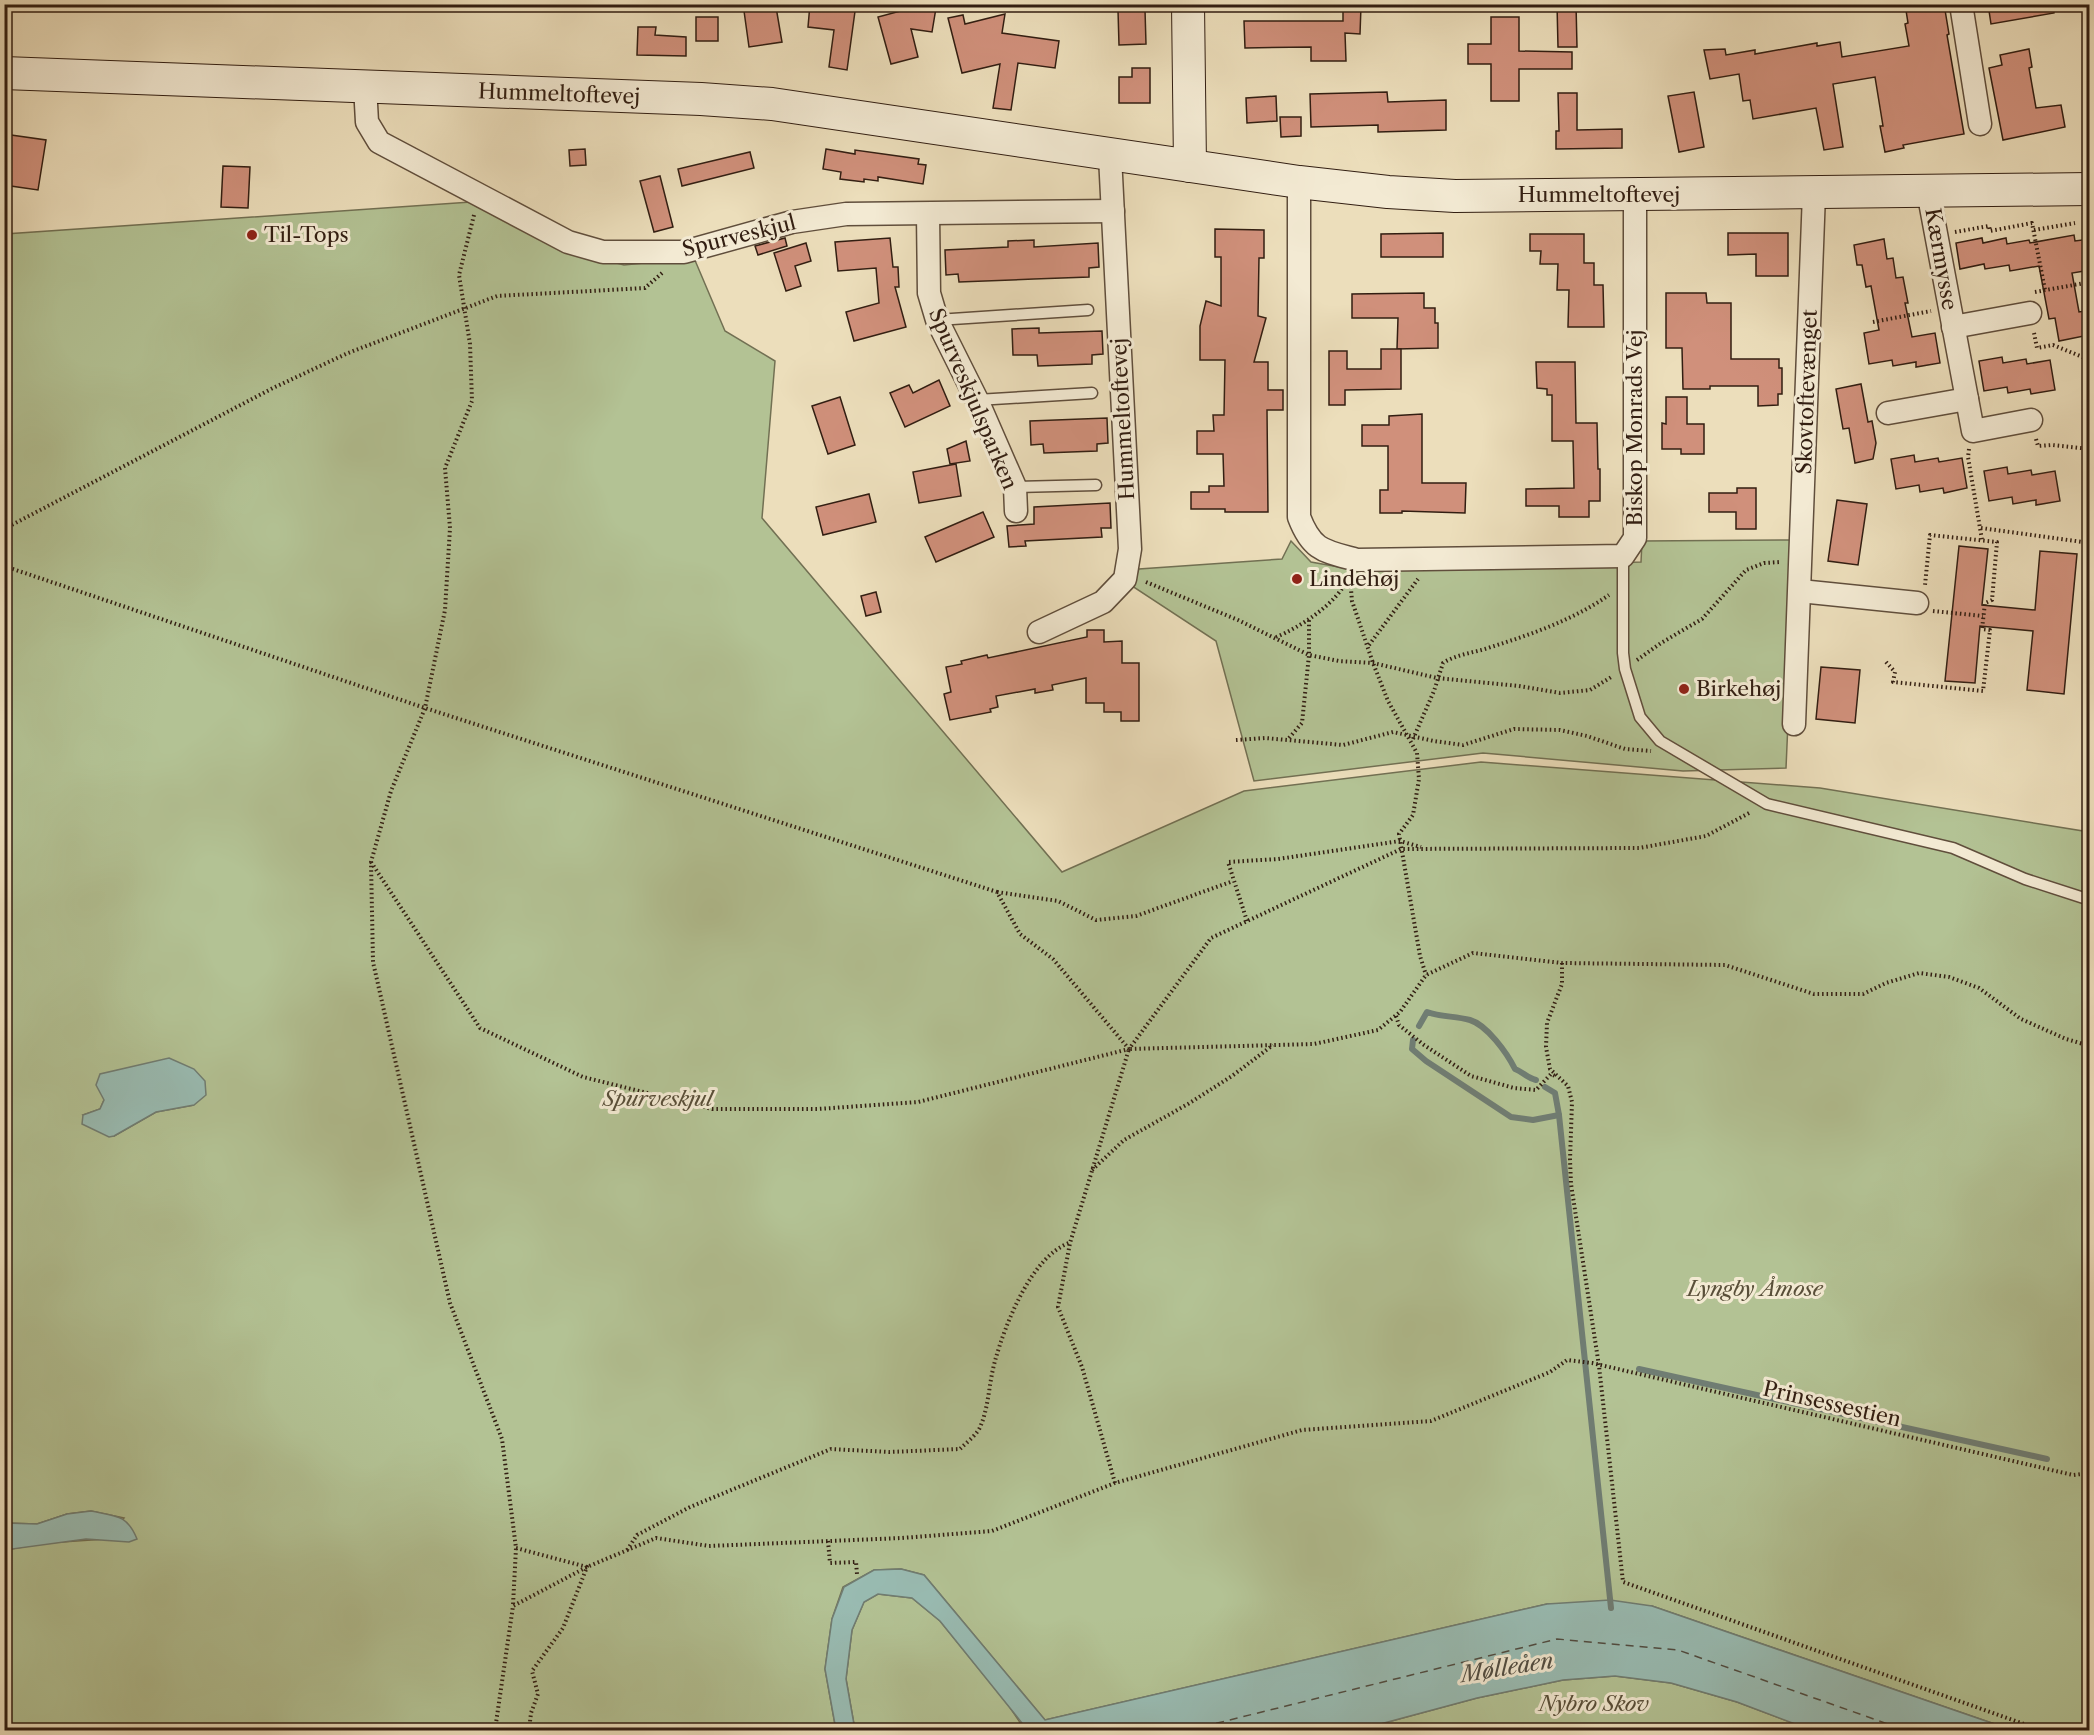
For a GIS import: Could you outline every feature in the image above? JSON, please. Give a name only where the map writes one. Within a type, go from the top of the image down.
[{"type":"street","points":[[1188,4],[1190,166]]},
{"type":"street","points":[[1961,4],[1980,124]]},
{"type":"street","name":"Hummeltoftevej","points":[[4,73],[699,99],[772,104],[1110,156],[1299,182],[1388,192],[1455,196],[2090,189]]},
{"type":"street","name":"Spurveskjul","points":[[366,86],[367,122],[379,142],[568,242],[603,252],[684,252],[792,222],[846,214],[1113,212]]},
{"type":"street","name":"Hummeltoftevej","points":[[1039,632],[1103,602],[1125,579],[1130,549],[1110,156]]},
{"type":"street","name":"Biskop Monrads Vej","points":[[1299,182],[1299,517],[1306,534],[1321,550],[1357,560],[1623,556],[1635,538],[1635,195]]},
{"type":"street","name":"Kærmysse","points":[[1928,191],[1973,431]]},
{"type":"street","name":"Skovtoftevænget","points":[[1794,724],[1814,193]]},
{"type":"street","name":"Spurveskjulsparken","points":[[928,214],[929,293],[937,320],[977,400],[1015,487],[1016,511]]},
{"type":"street","name":"Kærmysse","points":[[1952,317],[2030,313]]},
{"type":"street","points":[[1887,413],[1967,399]]},
{"type":"street","points":[[1973,431],[2031,420]]},
{"type":"street","points":[[1800,591],[1917,603]]},
{"type":"lane","points":[[937,320],[1089,310]]},
{"type":"lane","points":[[977,400],[1092,393]]},
{"type":"lane","points":[[1015,487],[1096,485]]},
{"type":"lane","points":[[1623,556],[1625,669],[1640,717],[1660,741],[1767,804],[1953,848],[2025,879],[2090,900]]},
{"type":"path","points":[[482,198],[471,220],[459,275],[470,344],[472,401],[445,468],[450,528],[445,610],[425,708],[392,791],[371,862],[373,962],[450,1303],[502,1439],[516,1548],[513,1606],[495,1731]]},
{"type":"path","points":[[1936,236],[1989,226],[1990,231],[2032,223],[2045,290]]},
{"type":"path","points":[[2034,231],[2075,223]]},
{"type":"path","points":[[4,529],[273,388],[348,353],[497,296],[645,288],[684,252]]},
{"type":"path","points":[[1873,322],[1952,317]]},
{"type":"path","points":[[2031,420],[2038,446],[2052,445],[2090,449]]},
{"type":"path","points":[[1973,431],[1968,457],[1982,540]]},
{"type":"path","points":[[1981,528],[2090,543]]},
{"type":"path","points":[[1886,662],[1894,672],[1893,682],[1983,691],[1990,630],[1983,629],[1983,616],[1985,603],[1992,600],[1997,542],[1930,535],[1924,596],[1917,603],[1922,609],[1983,616]]},
{"type":"path","points":[[1368,646],[1421,575],[1442,559]]},
{"type":"path","points":[[1126,573],[1309,655],[1339,661],[1373,663],[1437,678],[1519,686],[1560,693],[1590,690],[1702,619],[1746,570],[1764,563],[1801,562]]},
{"type":"path","points":[[4,566],[425,708],[997,892],[1058,901],[1096,920],[1136,916],[1233,880]]},
{"type":"path","points":[[1275,638],[1310,620],[1343,589],[1350,570],[1352,601],[1373,663],[1388,701],[1418,753],[1419,779],[1413,815],[1399,834],[1420,956],[1426,975]]},
{"type":"path","points":[[1411,738],[1423,718],[1443,663],[1452,657],[1489,648],[1555,625],[1589,609],[1623,585]]},
{"type":"path","points":[[1288,739],[1302,723],[1310,620]]},
{"type":"path","points":[[1236,740],[1288,739],[1343,745],[1393,732],[1411,738],[1463,745],[1514,729],[1560,730],[1587,736],[1625,749],[1660,752],[1672,748]]},
{"type":"path","points":[[513,1606],[587,1567],[656,1538],[709,1546],[992,1532],[1114,1483],[1082,1367],[1058,1307],[1070,1243],[1129,1049],[1211,938],[1401,849],[1639,848],[1706,836],[1767,804]]},
{"type":"path","points":[[1247,921],[1228,862],[1278,859],[1400,841],[1424,848]]},
{"type":"path","points":[[371,862],[480,1028],[583,1077],[712,1109],[818,1109],[918,1102],[1129,1049],[1314,1044],[1378,1030],[1396,1016],[1426,975],[1473,953],[1562,963],[1725,965],[1814,994],[1863,994],[1886,982],[1919,973],[1949,977],[1979,988],[2021,1019],[2066,1039],[2090,1046]]},
{"type":"path","points":[[997,892],[1020,934],[1053,959],[1129,1049]]},
{"type":"path","points":[[1562,963],[1562,984],[1547,1023],[1546,1047],[1550,1069],[1568,1086],[1572,1102],[1571,1184],[1599,1366],[1623,1582],[2041,1731]]},
{"type":"path","points":[[1396,1016],[1399,1025],[1424,1045],[1471,1076],[1514,1088],[1536,1090],[1551,1074],[1560,1079]]},
{"type":"path","points":[[1092,1170],[1124,1140],[1223,1082],[1273,1046]]},
{"type":"path","points":[[626,1551],[637,1535],[690,1507],[831,1449],[890,1452],[960,1449],[981,1427],[995,1361],[1016,1305],[1040,1265],[1059,1247],[1070,1243]]},
{"type":"path","name":"Prinsessestien","points":[[1114,1483],[1302,1430],[1431,1421],[1550,1371],[1568,1360],[1592,1363],[2073,1475],[2090,1473]]},
{"type":"path","points":[[828,1541],[830,1563],[856,1562],[857,1574]]},
{"type":"path","points":[[516,1548],[587,1567]]},
{"type":"path","points":[[529,1731],[531,1713],[538,1694],[532,1671],[563,1629],[587,1567]]},
{"type":"green space","name":"Spurveskjul","points":[[471,202],[574,252],[624,265],[694,258],[725,331],[775,361],[762,518],[1062,872],[1244,791],[1481,762],[1820,788],[2089,832],[2089,1730],[2012,1730],[1652,1606],[1547,1604],[1045,1720],[924,1575],[901,1569],[874,1570],[843,1587],[832,1619],[825,1669],[836,1730],[5,1730],[5,1550],[47,1543],[106,1539],[124,1518],[91,1511],[67,1514],[37,1524],[5,1523],[5,234]],"holes":[[[104,1100],[194,1105],[156,1112],[114,1136],[83,1115],[100,1109]]]},
{"type":"green space","points":[[1796,540],[1786,768],[1683,771],[1483,753],[1254,781],[1216,641],[1132,586],[1139,569],[1282,559],[1291,541],[1311,562],[1350,569],[1641,562],[1642,541]]},
{"type":"green space","points":[[878,1594],[912,1598],[940,1621],[1009,1706],[1023,1727],[1012,1730],[855,1730],[846,1679],[852,1630],[864,1602]]},
{"type":"green space","name":"Nybro Skov","points":[[1615,1676],[1671,1683],[1737,1702],[1811,1730],[1358,1730],[1477,1698],[1563,1680]]},
{"type":"water","points":[[169,1058],[194,1069],[205,1081],[206,1095],[194,1105],[156,1112],[109,1137],[82,1124],[83,1115],[100,1109],[104,1100],[96,1085],[100,1074]]},
{"type":"water","points":[[91,1511],[113,1515],[124,1520],[137,1539],[129,1542],[86,1539],[5,1550],[5,1523],[37,1524],[67,1514]]},
{"type":"water","name":"Mølleåen","points":[[901,1569],[924,1575],[1045,1720],[1547,1604],[1610,1600],[1652,1606],[2012,1730],[1811,1730],[1737,1702],[1671,1683],[1615,1676],[1563,1680],[1477,1698],[1358,1730],[1012,1730],[1023,1727],[1022,1723],[940,1621],[912,1598],[878,1594],[864,1602],[852,1630],[846,1679],[855,1730],[836,1730],[825,1669],[832,1619],[844,1587],[874,1570]]},
{"type":"building","points":[[810,4],[856,4],[847,70],[829,67],[834,30],[808,27]]},
{"type":"building","points":[[1557,4],[1576,4],[1577,47],[1558,47]]},
{"type":"building","points":[[1905,4],[1944,4],[1964,134],[1903,145],[1904,148],[1885,152],[1875,77],[1833,84],[1843,147],[1824,150],[1816,108],[1753,119],[1750,100],[1743,101],[1739,74],[1710,79],[1704,50],[1725,49],[1726,55],[1755,50],[1755,54],[1817,43],[1817,46],[1840,42],[1842,57],[1909,46],[1905,24],[1908,23]]},
{"type":"building","points":[[1988,4],[2053,4],[2054,13],[1991,24]]},
{"type":"building","points":[[919,6],[936,8],[932,32],[911,29],[918,57],[891,64],[878,17]]},
{"type":"building","points":[[1361,6],[1360,34],[1345,33],[1346,61],[1311,61],[1311,47],[1245,48],[1244,21],[1343,21],[1343,8]]},
{"type":"building","points":[[776,7],[782,42],[749,47],[744,11]]},
{"type":"building","points":[[1118,10],[1145,10],[1146,44],[1119,45]]},
{"type":"building","points":[[1005,14],[1002,33],[1059,41],[1055,68],[1018,63],[1011,110],[993,108],[1000,64],[962,73],[948,18],[963,15],[965,24]]},
{"type":"building","points":[[696,17],[718,17],[718,41],[696,41]]},
{"type":"building","points":[[1491,17],[1519,17],[1519,51],[1572,52],[1572,69],[1519,69],[1519,101],[1491,101],[1491,64],[1468,64],[1468,44],[1491,44]]},
{"type":"building","points":[[638,27],[656,27],[655,35],[686,37],[686,56],[637,55]]},
{"type":"building","points":[[2029,49],[2032,67],[2029,68],[2036,108],[2061,105],[2065,127],[2003,140],[1989,68],[2002,65],[2000,55]]},
{"type":"building","points":[[1132,68],[1150,68],[1150,103],[1119,103],[1119,77],[1132,77]]},
{"type":"building","points":[[1387,92],[1388,102],[1446,100],[1446,130],[1378,132],[1378,125],[1311,127],[1310,94]]},
{"type":"building","points":[[1694,92],[1704,147],[1679,152],[1668,96]]},
{"type":"building","points":[[1558,93],[1577,93],[1577,130],[1622,129],[1622,148],[1556,149],[1556,131],[1559,131]]},
{"type":"building","points":[[1276,96],[1277,121],[1247,123],[1246,98]]},
{"type":"building","points":[[1280,117],[1301,117],[1301,136],[1281,137]]},
{"type":"building","points":[[4,134],[46,140],[38,190],[4,185]]},
{"type":"building","points":[[585,149],[586,165],[570,166],[569,150]]},
{"type":"building","points":[[826,149],[855,154],[855,150],[919,159],[918,164],[926,165],[923,184],[878,177],[878,181],[864,179],[864,182],[840,179],[841,172],[823,169]]},
{"type":"building","points":[[750,152],[754,168],[682,186],[678,169]]},
{"type":"building","points":[[223,166],[250,167],[248,208],[221,207]]},
{"type":"building","points":[[660,176],[673,227],[654,232],[640,181]]},
{"type":"building","points":[[1215,229],[1264,230],[1264,258],[1259,258],[1258,316],[1266,318],[1254,362],[1268,362],[1268,390],[1283,390],[1283,410],[1267,410],[1268,512],[1191,509],[1191,492],[1209,492],[1209,486],[1224,486],[1223,454],[1197,454],[1197,431],[1214,431],[1213,415],[1224,415],[1225,360],[1200,360],[1200,326],[1206,301],[1221,306],[1221,257],[1215,257]]},
{"type":"building","points":[[1443,233],[1443,257],[1381,257],[1381,234]]},
{"type":"building","points":[[1728,233],[1788,233],[1788,276],[1756,276],[1756,254],[1728,255]]},
{"type":"building","points":[[1530,234],[1584,234],[1584,263],[1594,263],[1594,285],[1603,285],[1604,327],[1568,327],[1569,290],[1557,290],[1558,264],[1540,264],[1541,251],[1530,251]]},
{"type":"building","points":[[2074,235],[2075,241],[2090,239],[2090,270],[2072,273],[2079,312],[2085,311],[2089,335],[2059,341],[2055,318],[2049,319],[2039,266],[2010,271],[2009,265],[1985,269],[1984,264],[1960,269],[1956,243],[1982,238],[1983,243],[2006,238],[2007,244],[2029,240],[2030,243]]},
{"type":"building","points":[[785,238],[787,246],[758,255],[755,246]]},
{"type":"building","points":[[890,238],[893,267],[898,267],[899,287],[895,287],[906,327],[854,341],[846,312],[879,303],[876,268],[838,271],[835,242]]},
{"type":"building","points":[[1884,239],[1887,259],[1893,258],[1896,278],[1903,277],[1908,303],[1905,303],[1912,337],[1935,333],[1940,363],[1916,367],[1916,362],[1893,366],[1892,360],[1869,364],[1864,333],[1879,330],[1871,286],[1866,287],[1862,265],[1857,265],[1854,245]]},
{"type":"building","points":[[1034,240],[1034,247],[1098,243],[1099,267],[1089,268],[1089,277],[959,282],[958,274],[946,275],[945,250],[1008,247],[1008,241]]},
{"type":"building","points":[[806,243],[811,261],[795,266],[801,286],[786,291],[774,253]]},
{"type":"building","points":[[1424,293],[1424,308],[1435,308],[1435,323],[1438,323],[1438,348],[1397,349],[1398,318],[1352,318],[1352,294]]},
{"type":"building","points":[[1666,293],[1706,293],[1707,303],[1731,303],[1731,359],[1779,359],[1779,368],[1782,368],[1782,394],[1778,394],[1778,405],[1758,406],[1758,386],[1710,386],[1710,389],[1683,389],[1682,348],[1666,348]]},
{"type":"building","points":[[1039,328],[1039,333],[1102,331],[1103,354],[1092,355],[1092,364],[1038,366],[1037,355],[1013,355],[1012,329]]},
{"type":"building","points":[[1381,349],[1401,349],[1401,389],[1345,390],[1345,405],[1329,405],[1329,351],[1347,351],[1347,369],[1381,369]]},
{"type":"building","points":[[2002,357],[2003,363],[2026,359],[2027,364],[2050,360],[2055,390],[2031,394],[2030,389],[2008,393],[2007,387],[1984,391],[1979,361]]},
{"type":"building","points":[[1536,362],[1575,362],[1576,423],[1597,423],[1600,501],[1589,501],[1589,517],[1559,517],[1559,506],[1526,506],[1526,489],[1574,488],[1573,441],[1552,441],[1552,395],[1547,395],[1547,389],[1537,388]]},
{"type":"building","points":[[939,380],[950,406],[905,427],[890,393],[909,385],[913,393]]},
{"type":"building","points":[[1861,384],[1868,422],[1872,421],[1876,443],[1873,459],[1855,463],[1849,428],[1843,429],[1836,389]]},
{"type":"building","points":[[840,397],[855,445],[828,454],[812,406]]},
{"type":"building","points":[[1666,397],[1687,397],[1687,424],[1704,424],[1704,454],[1681,454],[1681,449],[1662,449],[1662,423],[1666,424]]},
{"type":"building","points":[[1422,414],[1422,483],[1466,483],[1465,513],[1402,511],[1402,513],[1380,513],[1380,490],[1388,490],[1388,446],[1362,446],[1362,425],[1389,425],[1389,416]]},
{"type":"building","points":[[1107,418],[1108,443],[1097,444],[1097,451],[1044,453],[1043,444],[1031,445],[1030,421]]},
{"type":"building","points":[[966,441],[970,461],[950,464],[947,449]]},
{"type":"building","points":[[1914,455],[1915,462],[1938,458],[1939,462],[1962,458],[1967,488],[1944,493],[1943,488],[1920,492],[1919,485],[1896,489],[1891,459]]},
{"type":"building","points":[[956,464],[961,496],[919,503],[913,472]]},
{"type":"building","points":[[2007,467],[2008,474],[2031,470],[2032,475],[2055,471],[2060,501],[2036,505],[2036,500],[2013,504],[2012,497],[1989,501],[1984,471]]},
{"type":"building","points":[[1737,488],[1756,488],[1756,529],[1736,529],[1736,512],[1709,512],[1709,493],[1737,493]]},
{"type":"building","points":[[869,494],[876,522],[823,535],[816,507]]},
{"type":"building","points":[[1837,500],[1867,504],[1858,565],[1828,561]]},
{"type":"building","points":[[1110,503],[1111,528],[1101,528],[1102,537],[1025,541],[1026,546],[1009,547],[1007,526],[1034,524],[1034,507]]},
{"type":"building","points":[[983,512],[994,537],[936,562],[925,537]]},
{"type":"building","points":[[1959,546],[1988,549],[1982,605],[2035,610],[2040,551],[2077,554],[2064,694],[2027,690],[2033,631],[1980,626],[1975,683],[1945,681]]},
{"type":"building","points":[[876,592],[881,612],[866,616],[861,596]]},
{"type":"building","points":[[1087,630],[1104,630],[1104,642],[1122,641],[1122,663],[1139,663],[1139,721],[1121,721],[1121,712],[1104,712],[1104,703],[1086,703],[1086,678],[1052,685],[1053,690],[1035,693],[1035,689],[996,696],[998,707],[990,709],[991,712],[950,720],[944,694],[951,692],[946,667],[987,655],[988,658],[1087,637]]},
{"type":"building","points":[[1821,667],[1860,670],[1855,723],[1816,719]]},
{"type":"waterway","points":[[1419,1026],[1427,1012],[1470,1020],[1496,1040],[1515,1069],[1536,1080]]},
{"type":"waterway","points":[[1413,1040],[1412,1049],[1426,1061],[1511,1117],[1533,1120],[1559,1115]]},
{"type":"waterway","points":[[1545,1087],[1555,1093],[1559,1115],[1611,1608]]},
{"type":"waterway","points":[[1639,1369],[2047,1459]]},
{"type":"ferry route","points":[[1189,1730],[1557,1639],[1678,1650],[1905,1730]]},
{"type":"place","name":"Til-Tops","points":[[252,235]]},
{"type":"place","name":"Lindehøj","points":[[1297,579]]},
{"type":"place","name":"Birkehøj","points":[[1684,689]]},
{"type":"park label","name":"Lyngby Åmose","points":[[1755,1289]]}]
